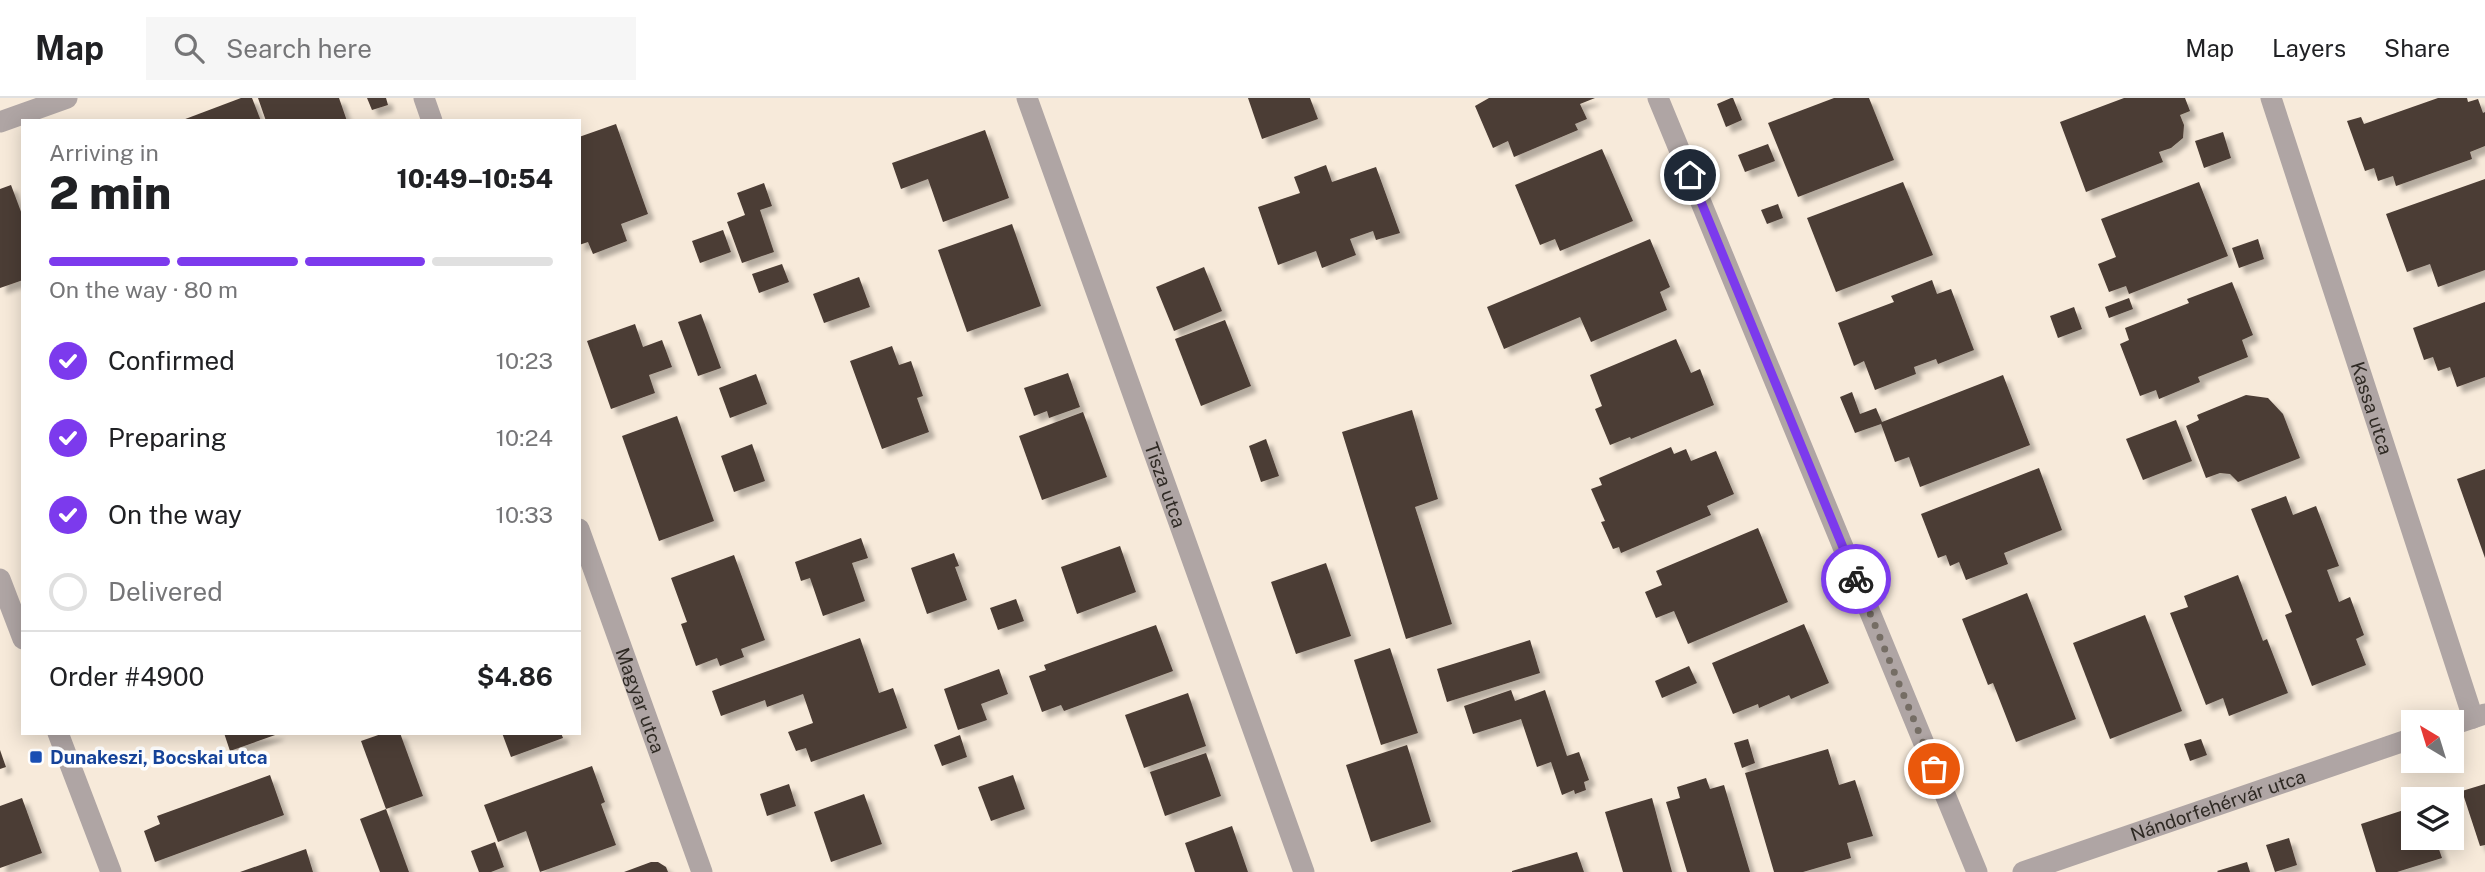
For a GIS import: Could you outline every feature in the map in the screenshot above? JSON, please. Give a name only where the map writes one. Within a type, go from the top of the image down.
[{"type":"street","points":[[0,122],[67,98]]},
{"type":"street","points":[[424,98],[431,119]]},
{"type":"street","name":"Tisza utca","points":[[1027,98],[1304,872]]},
{"type":"street","points":[[1658,98],[1977,872]]},
{"type":"street","name":"Kassa utca","points":[[2271,98],[2479,716]]},
{"type":"street","name":"Magyar utca","points":[[581,535],[702,872]]},
{"type":"street","points":[[0,579],[21,634]]},
{"type":"street","points":[[59,735],[111,872]]},
{"type":"street","name":"Nándorfehérvár utca","points":[[2023,872],[2401,742]]},
{"type":"building","points":[[241,98],[252,98],[260,119],[185,119]]},
{"type":"building","points":[[258,98],[339,98],[346,119],[265,119]]},
{"type":"building","points":[[367,98],[386,98],[388,105],[372,110]]},
{"type":"building","points":[[1248,98],[1310,98],[1318,119],[1262,139]]},
{"type":"building","points":[[1489,98],[1595,98],[1580,104],[1587,119],[1575,124],[1578,130],[1514,157],[1508,141],[1493,148],[1475,106]]},
{"type":"building","points":[[1731,98],[1742,120],[1726,127],[1717,104]]},
{"type":"building","points":[[1834,98],[1869,98],[1894,160],[1798,197],[1768,123]]},
{"type":"building","points":[[2124,98],[2185,98],[2190,111],[2180,115],[2184,125],[2183,138],[2171,148],[2159,152],[2163,162],[2086,192],[2060,122]]},
{"type":"building","points":[[2438,98],[2467,98],[2468,102],[2478,99],[2483,113],[2485,112],[2485,146],[2470,152],[2472,159],[2396,186],[2393,176],[2378,181],[2374,168],[2365,171],[2347,121],[2361,117],[2364,124]]},
{"type":"building","points":[[616,124],[648,214],[621,224],[627,241],[593,254],[588,242],[581,244],[581,136]]},
{"type":"building","points":[[985,130],[1009,198],[943,222],[928,179],[901,189],[892,163]]},
{"type":"building","points":[[2223,132],[2231,158],[2204,168],[2195,141]]},
{"type":"building","points":[[1768,144],[1775,161],[1745,172],[1738,155]]},
{"type":"building","points":[[1602,149],[1633,221],[1560,251],[1555,239],[1540,245],[1515,185]]},
{"type":"building","points":[[1326,165],[1332,182],[1376,167],[1400,233],[1376,240],[1373,231],[1350,239],[1356,255],[1322,268],[1316,251],[1278,265],[1258,207],[1300,193],[1294,177]]},
{"type":"building","points":[[2485,179],[2485,270],[2438,287],[2430,264],[2407,272],[2386,214]]},
{"type":"building","points":[[1903,182],[1933,255],[1836,292],[1807,218]]},
{"type":"building","points":[[2199,182],[2228,256],[2129,294],[2126,286],[2109,292],[2098,264],[2116,257],[2101,219]]},
{"type":"building","points":[[764,183],[772,206],[760,210],[774,252],[742,263],[727,222],[745,215],[737,193]]},
{"type":"building","points":[[11,185],[21,212],[21,281],[0,288],[0,189]]},
{"type":"building","points":[[1778,204],[1783,218],[1767,224],[1761,210]]},
{"type":"building","points":[[1012,224],[1041,306],[967,332],[938,250]]},
{"type":"building","points":[[723,230],[731,252],[700,263],[692,241]]},
{"type":"building","points":[[1650,239],[1670,287],[1660,292],[1667,310],[1591,342],[1580,317],[1504,349],[1487,307]]},
{"type":"building","points":[[2258,239],[2264,259],[2239,268],[2232,248]]},
{"type":"building","points":[[782,264],[789,282],[759,293],[752,274]]},
{"type":"building","points":[[1204,267],[1222,311],[1174,331],[1156,287]]},
{"type":"building","points":[[859,277],[870,307],[824,323],[813,294]]},
{"type":"building","points":[[1932,280],[1937,294],[1951,289],[1974,350],[1938,364],[1936,359],[1914,367],[1916,374],[1875,390],[1864,361],[1854,366],[1838,323],[1894,302],[1891,296]]},
{"type":"building","points":[[2232,282],[2253,335],[2242,340],[2248,357],[2198,377],[2200,382],[2159,399],[2156,390],[2140,396],[2120,344],[2129,340],[2125,328],[2189,303],[2187,299]]},
{"type":"building","points":[[2129,298],[2133,309],[2109,318],[2105,307]]},
{"type":"building","points":[[2485,302],[2485,377],[2457,387],[2450,367],[2438,371],[2433,357],[2424,360],[2413,328]]},
{"type":"building","points":[[2074,307],[2082,329],[2058,338],[2050,316]]},
{"type":"building","points":[[701,314],[721,368],[698,376],[678,322]]},
{"type":"building","points":[[1225,320],[1251,386],[1201,406],[1175,339]]},
{"type":"building","points":[[635,324],[643,347],[662,340],[672,367],[649,375],[655,393],[611,409],[587,341]]},
{"type":"building","points":[[1676,339],[1691,373],[1700,369],[1714,405],[1610,445],[1595,409],[1602,406],[1590,375]]},
{"type":"building","points":[[892,346],[899,365],[911,361],[923,396],[917,398],[929,432],[882,449],[850,361]]},
{"type":"building","points":[[1068,373],[1080,407],[1049,418],[1047,411],[1034,416],[1024,388]]},
{"type":"building","points":[[756,374],[767,404],[730,418],[719,388]]},
{"type":"building","points":[[2003,375],[2030,445],[1920,487],[1909,457],[1895,462],[1881,424],[1855,433],[1840,397],[1852,392],[1860,414],[1876,408],[1882,422]]},
{"type":"building","points":[[2246,395],[2268,398],[2283,414],[2300,458],[2238,482],[2230,474],[2220,473],[2206,478],[2186,426],[2199,420],[2197,415]]},
{"type":"building","points":[[1412,410],[1438,499],[1415,507],[1452,624],[1406,639],[1342,432]]},
{"type":"building","points":[[1083,412],[1107,477],[1042,500],[1019,436]]},
{"type":"building","points":[[677,416],[714,521],[659,541],[622,436]]},
{"type":"building","points":[[2176,420],[2192,461],[2143,480],[2126,439]]},
{"type":"building","points":[[1266,439],[1279,476],[1261,482],[1249,446]]},
{"type":"building","points":[[752,444],[765,481],[734,492],[721,456]]},
{"type":"building","points":[[1671,447],[1674,454],[1686,449],[1691,461],[1716,451],[1734,494],[1707,506],[1711,515],[1621,553],[1619,547],[1613,549],[1601,522],[1605,521],[1591,489],[1602,485],[1599,478]]},
{"type":"building","points":[[2039,468],[2062,530],[2004,553],[2008,564],[1966,580],[1959,562],[1950,566],[1946,555],[1938,558],[1921,514]]},
{"type":"building","points":[[2485,469],[2485,558],[2457,479]]},
{"type":"building","points":[[2286,496],[2293,515],[2316,506],[2339,566],[2327,570],[2339,602],[2350,597],[2364,635],[2356,639],[2366,665],[2312,686],[2285,615],[2292,612],[2251,509]]},
{"type":"building","points":[[1758,528],[1788,602],[1688,644],[1674,611],[1656,618],[1645,592],[1662,585],[1656,571]]},
{"type":"building","points":[[861,538],[868,558],[852,563],[865,601],[823,616],[810,578],[801,581],[795,562]]},
{"type":"building","points":[[1120,546],[1136,592],[1077,614],[1061,567]]},
{"type":"building","points":[[954,553],[959,566],[955,567],[967,600],[927,614],[911,568]]},
{"type":"building","points":[[734,555],[765,640],[741,649],[744,657],[720,666],[717,658],[696,666],[681,624],[687,622],[671,578]]},
{"type":"building","points":[[1326,563],[1351,636],[1296,654],[1271,582]]},
{"type":"building","points":[[2238,575],[2263,641],[2267,639],[2288,693],[2229,716],[2223,698],[2206,705],[2170,613],[2188,607],[2184,596]]},
{"type":"building","points":[[2027,593],[2076,719],[2016,742],[1993,683],[1988,685],[1962,619]]},
{"type":"building","points":[[1016,599],[1024,621],[998,630],[990,608]]},
{"type":"building","points":[[2145,615],[2182,711],[2110,739],[2073,643]]},
{"type":"building","points":[[1804,624],[1829,683],[1791,699],[1789,695],[1759,708],[1758,704],[1733,714],[1712,663]]},
{"type":"building","points":[[1156,625],[1173,671],[1064,711],[1061,705],[1042,712],[1029,676],[1046,670],[1044,665]]},
{"type":"building","points":[[860,638],[879,693],[893,688],[907,728],[811,762],[806,748],[796,751],[788,732],[813,723],[803,694],[767,707],[765,700],[721,716],[712,691]]},
{"type":"building","points":[[1530,640],[1540,673],[1447,702],[1437,669]]},
{"type":"building","points":[[1390,648],[1418,733],[1381,745],[1354,660]]},
{"type":"building","points":[[1689,666],[1697,683],[1662,698],[1655,681]]},
{"type":"building","points":[[999,669],[1008,694],[981,704],[987,720],[958,730],[944,689]]},
{"type":"building","points":[[1511,690],[1515,701],[1545,690],[1567,756],[1579,752],[1589,780],[1584,782],[1586,790],[1575,794],[1574,790],[1562,795],[1551,762],[1537,767],[1521,719],[1473,734],[1464,706]]},
{"type":"building","points":[[1188,693],[1206,746],[1144,768],[1125,715]]},
{"type":"building","points":[[225,735],[275,735],[230,751]]},
{"type":"building","points":[[378,735],[401,735],[423,796],[386,809],[361,741]]},
{"type":"building","points":[[503,735],[562,735],[563,738],[511,757]]},
{"type":"building","points":[[960,735],[967,757],[942,766],[934,745]]},
{"type":"building","points":[[1748,739],[1755,763],[1742,768],[1734,743]]},
{"type":"building","points":[[2201,739],[2207,755],[2190,761],[2184,744]]},
{"type":"building","points":[[1407,745],[1431,822],[1371,842],[1346,765]]},
{"type":"building","points":[[1828,749],[1839,785],[1855,780],[1873,836],[1847,843],[1851,858],[1803,872],[1774,872],[1745,773]]},
{"type":"building","points":[[0,750],[6,767],[0,769]]},
{"type":"building","points":[[1206,753],[1221,796],[1165,816],[1150,772]]},
{"type":"building","points":[[592,766],[605,802],[601,804],[616,845],[540,872],[526,831],[498,842],[484,805]]},
{"type":"building","points":[[270,775],[284,815],[155,862],[144,831],[160,824],[157,816]]},
{"type":"building","points":[[1013,775],[1025,809],[991,821],[978,787]]},
{"type":"building","points":[[1706,778],[1710,789],[1724,785],[1750,872],[1687,872],[1666,802],[1680,798],[1677,787]]},
{"type":"building","points":[[789,784],[796,806],[767,816],[760,794]]},
{"type":"building","points":[[2485,784],[2485,845],[2480,846],[2464,790]]},
{"type":"building","points":[[864,794],[882,844],[831,862],[814,812]]},
{"type":"building","points":[[22,798],[42,853],[0,868],[0,806]]},
{"type":"building","points":[[1652,798],[1672,872],[1623,872],[1605,812]]},
{"type":"building","points":[[386,809],[409,872],[380,872],[360,819]]},
{"type":"building","points":[[2401,811],[2401,850],[2439,850],[2442,858],[2397,872],[2376,872],[2361,824]]},
{"type":"building","points":[[1232,826],[1248,872],[1195,872],[1185,843]]},
{"type":"building","points":[[2289,838],[2297,865],[2275,872],[2266,845]]},
{"type":"building","points":[[495,842],[504,867],[491,872],[479,872],[471,851]]},
{"type":"building","points":[[306,849],[313,872],[240,872]]},
{"type":"building","points":[[1577,852],[1584,872],[1512,872],[1512,871]]},
{"type":"building","points":[[658,862],[666,867],[668,872],[624,872]]},
{"type":"building","points":[[2247,862],[2250,872],[2217,871]]},
{"type":"way so far","points":[[1856,579],[1934,769]]},
{"type":"place","name":"Dunakeszi, Bocskai utca","points":[[36,757]]},
{"type":"route","points":[[1690,175],[1856,579]]}]
